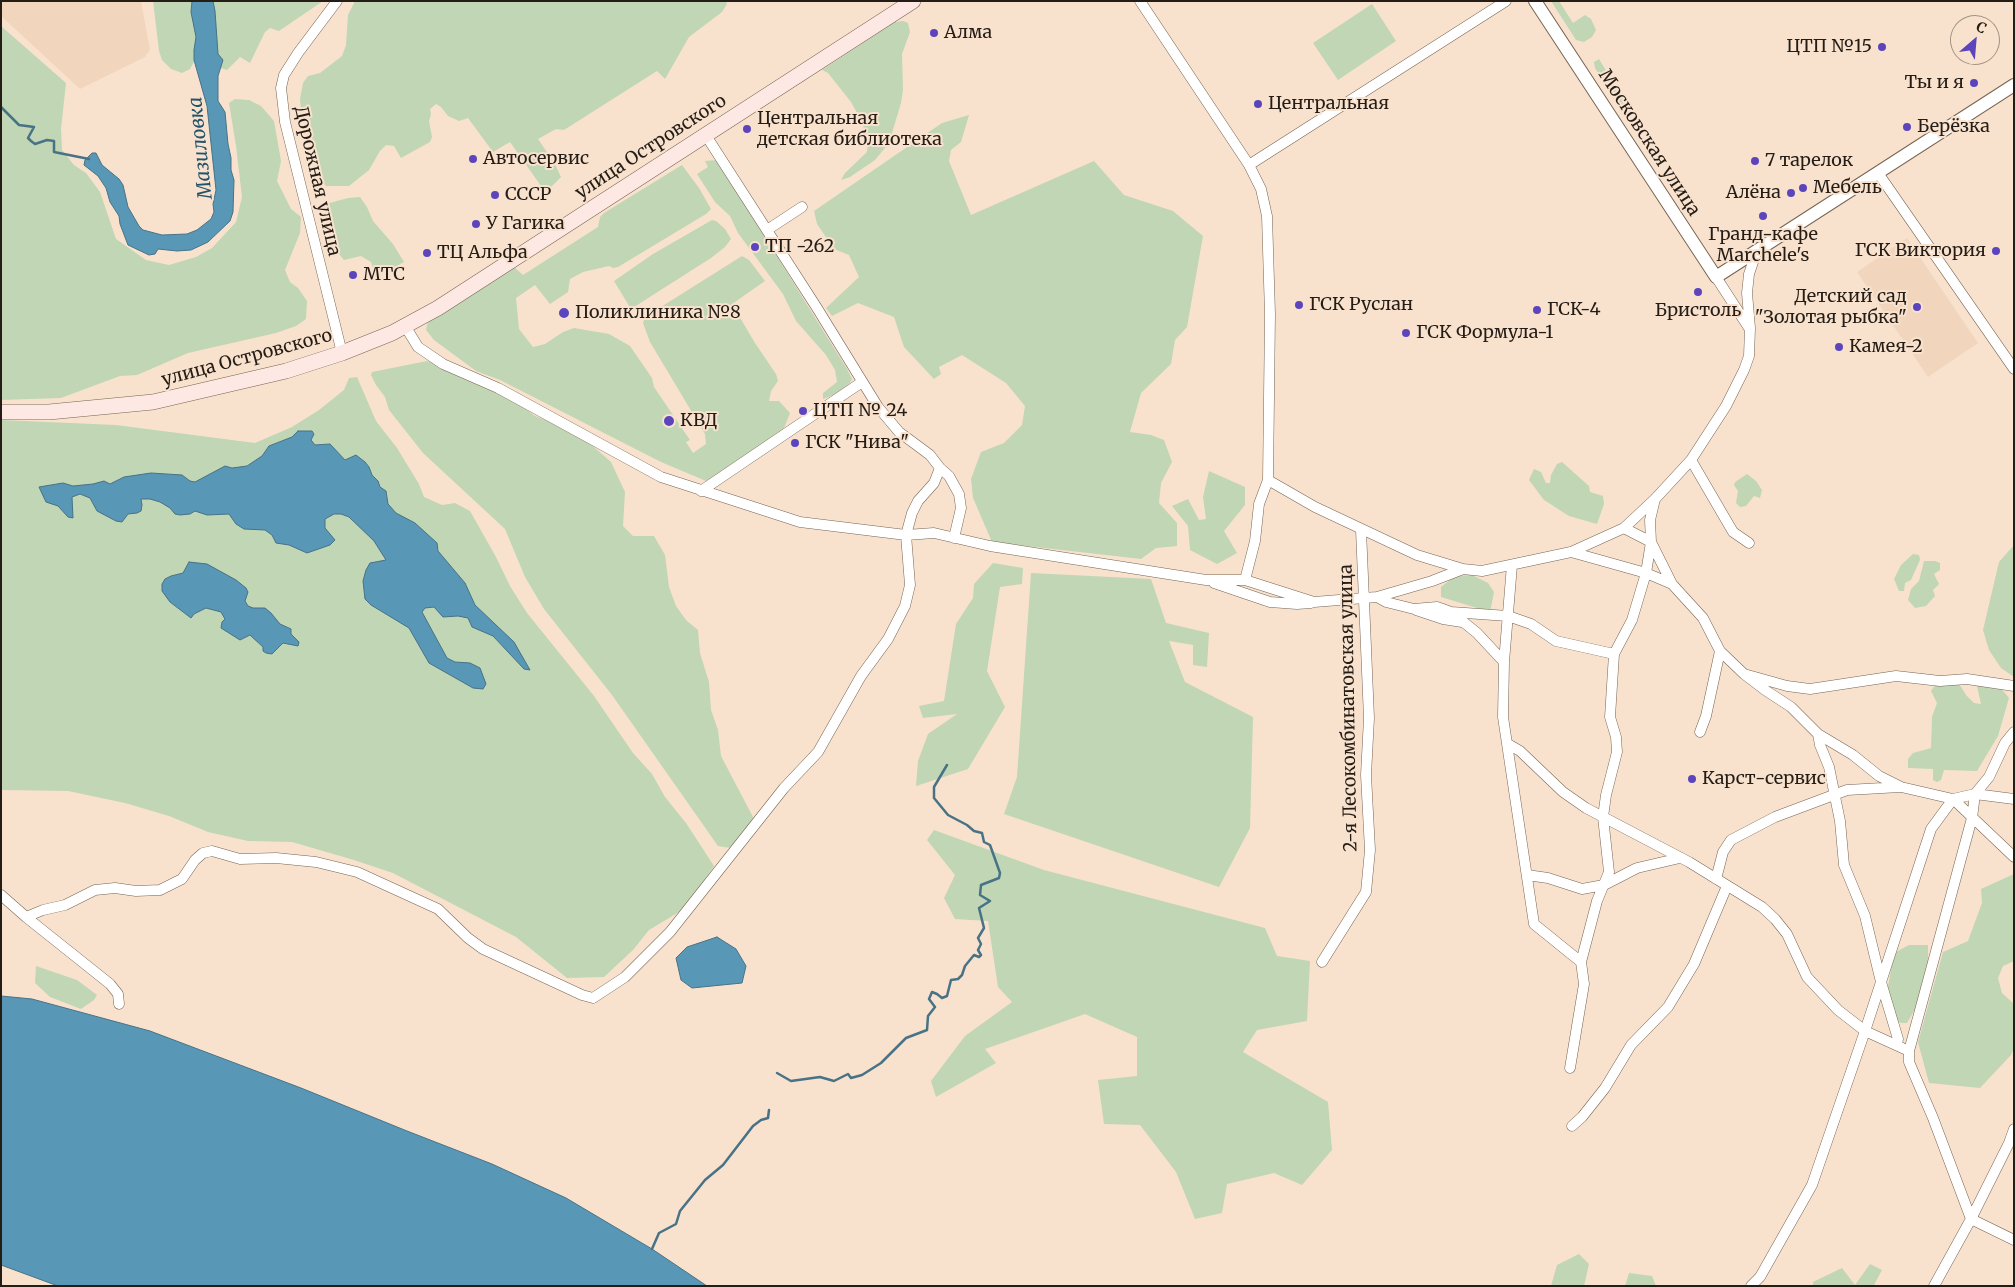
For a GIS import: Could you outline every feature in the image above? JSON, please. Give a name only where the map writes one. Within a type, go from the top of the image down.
[{"type":"main road","name":"улица Островского","points":[[1,412],[49,412],[153,402],[286,371],[342,353],[392,333],[438,308],[913,1]]},
{"type":"street","name":"Дорожная улица","points":[[337,1],[298,53],[284,76],[281,88],[285,122],[342,353]]},
{"type":"street","points":[[1140,1],[1249,165],[1261,189],[1267,216],[1270,348],[1268,480],[1259,504],[1255,541],[1245,580]]},
{"type":"street","points":[[1249,165],[1506,1]]},
{"type":"street","name":"Московская улица","points":[[1535,1],[1750,328]]},
{"type":"street","points":[[1716,277],[2014,85]]},
{"type":"street","points":[[705,134],[878,407],[899,432],[930,455],[949,476],[958,494],[961,508],[954,538]]},
{"type":"street","points":[[1878,173],[2014,369]]},
{"type":"street","points":[[767,230],[802,207]]},
{"type":"street","points":[[1268,480],[1361,530],[1417,555],[1462,569],[1482,570],[1571,552],[1624,528],[1655,499],[1691,460],[1726,406],[1744,370],[1749,356],[1750,328],[1747,293],[1749,274],[1757,250]]},
{"type":"street","points":[[405,326],[418,347],[443,364],[498,388],[661,477],[800,522],[906,535],[934,534],[990,546],[1206,580],[1245,580],[1314,602]]},
{"type":"street","points":[[701,491],[862,382]]},
{"type":"street","points":[[1691,460],[1733,532],[1749,542]]},
{"type":"street","points":[[26,917],[42,910],[65,905],[95,890],[115,888],[136,891],[160,890],[182,879],[194,860],[203,853],[212,851],[240,859],[276,858],[316,862],[357,872],[438,909],[468,938],[483,949],[582,995],[593,998],[625,977],[670,932],[779,793],[818,752],[861,676],[888,639],[905,606],[910,585],[906,535],[912,513],[918,501],[934,482],[940,468]]},
{"type":"street","points":[[1570,1068],[1584,984],[1581,962],[1588,929],[1610,872],[1603,817],[1617,752],[1616,737],[1610,717],[1614,654],[1632,620],[1646,573],[1651,542],[1650,520],[1655,499]]},
{"type":"street","points":[[1624,528],[1651,542],[1672,584],[1702,618],[1720,651],[1744,674],[1791,708],[1818,734],[1853,755],[1879,776],[1901,787],[1953,799],[1976,794],[2014,799]]},
{"type":"street","name":"2-я Лесокомбинатовская улица","points":[[1322,962],[1366,892],[1370,850],[1366,775],[1369,718],[1361,530]]},
{"type":"street","points":[[1571,552],[1646,573],[1672,584]]},
{"type":"street","points":[[1512,565],[1504,662],[1503,718],[1534,924],[1581,962]]},
{"type":"street","points":[[1206,580],[1270,602],[1297,604],[1363,599],[1432,581],[1462,569]]},
{"type":"street","points":[[1377,596],[1386,602],[1414,609],[1425,614],[1463,622]]},
{"type":"street","points":[[1414,609],[1437,607],[1451,612],[1508,616],[1531,624],[1556,641],[1614,654]]},
{"type":"street","points":[[1451,612],[1477,633],[1504,662]]},
{"type":"street","points":[[1700,732],[1706,716],[1720,651]]},
{"type":"street","points":[[1744,674],[1787,686],[1810,689],[1896,676],[1940,681],[1967,679],[2014,686]]},
{"type":"street","points":[[2014,732],[2005,743],[1989,777],[1976,794],[1972,818],[1910,1051],[1909,1062],[1933,1118],[1971,1219],[2014,1240]]},
{"type":"street","points":[[1818,734],[1829,768],[1840,821],[1844,865],[1865,916],[1881,982],[1898,1039],[1897,1044]]},
{"type":"street","points":[[1508,744],[1520,751],[1563,792],[1586,808],[1680,858],[1762,908],[1775,919],[1786,934],[1807,977],[1838,1010],[1865,1031],[1910,1051]]},
{"type":"street","points":[[1716,879],[1723,852],[1731,840],[1775,817],[1848,790],[1901,787]]},
{"type":"street","points":[[1953,799],[2014,857]]},
{"type":"street","points":[[1751,1286],[1760,1277],[1812,1185],[1932,829],[1953,799]]},
{"type":"street","points":[[1527,875],[1548,878],[1582,889],[1604,885],[1637,868],[1680,858]]},
{"type":"street","points":[[1572,1126],[1582,1117],[1605,1088],[1631,1045],[1668,1006],[1694,964],[1727,886]]},
{"type":"street","points":[[1,895],[110,984],[118,994],[119,1004]]},
{"type":"street","points":[[1934,1286],[1971,1219],[2009,1143],[2014,1129]]},
{"type":"shaded area","points":[[1,1],[141,1],[150,50],[145,57],[80,89],[1,16]]},
{"type":"shaded area","name":"Детский сад \"Золотая рыбка\"","points":[[1907,238],[1978,343],[1928,377],[1857,272]]},
{"type":"green space","points":[[153,1],[323,1],[279,31],[270,28],[265,32],[250,63],[240,57],[227,70],[195,60],[190,69],[182,73],[171,69],[162,60],[159,51]]},
{"type":"green space","points":[[355,1],[726,1],[727,4],[722,12],[689,37],[665,79],[657,71],[564,130],[556,129],[538,139],[555,164],[561,177],[550,188],[546,189],[541,186],[510,142],[493,152],[468,118],[459,121],[448,116],[436,104],[430,109],[429,121],[432,137],[430,142],[401,158],[394,146],[386,145],[380,151],[369,170],[349,186],[326,186],[319,177],[300,99],[303,83],[308,76],[320,73],[342,56],[346,45],[348,15]]},
{"type":"green space","points":[[1551,1],[1559,1],[1573,23],[1585,15],[1591,19],[1596,30],[1592,37],[1584,42],[1576,40]]},
{"type":"green space","points":[[1372,4],[1396,41],[1338,80],[1313,43]]},
{"type":"green space","points":[[903,21],[908,23],[910,32],[902,54],[903,90],[901,103],[889,143],[875,160],[850,177],[841,180],[845,173],[867,152],[868,142],[862,122],[851,102],[828,73],[822,70],[895,22]]},
{"type":"green space","points":[[1,26],[66,83],[61,129],[62,150],[74,165],[86,173],[100,192],[116,239],[146,260],[169,265],[196,257],[212,248],[236,222],[242,197],[229,103],[235,99],[249,100],[261,106],[274,121],[281,161],[277,181],[291,209],[301,217],[300,233],[285,270],[290,282],[298,288],[307,301],[306,319],[296,326],[276,333],[188,353],[137,375],[120,376],[61,398],[1,400]]},
{"type":"green space","points":[[1599,59],[1628,107],[1625,112],[1621,110],[1595,68],[1594,62]]},
{"type":"green space","points":[[969,115],[961,142],[951,150],[949,161],[971,215],[1094,161],[1124,195],[1173,211],[1203,236],[1187,327],[1175,340],[1171,364],[1141,393],[1130,432],[1151,435],[1164,440],[1172,462],[1161,483],[1159,503],[1177,523],[1177,546],[1156,548],[1141,559],[992,542],[973,498],[971,479],[981,452],[1004,443],[1022,425],[1025,406],[1006,383],[962,355],[939,367],[941,374],[934,379],[904,347],[894,317],[858,303],[832,316],[826,308],[859,277],[849,255],[834,249],[817,224],[814,211],[942,123]]},
{"type":"green space","points":[[717,160],[847,369],[852,379],[850,383],[836,394],[823,399],[823,393],[837,382],[835,370],[826,355],[796,321],[783,294],[738,233],[730,216],[715,202],[697,174],[708,167],[705,161]]},
{"type":"green space","points":[[682,165],[699,188],[711,209],[706,214],[618,267],[613,268],[609,266],[583,272],[570,279],[568,292],[550,304],[535,285],[516,298],[519,329],[533,347],[545,344],[563,332],[574,328],[609,334],[630,346],[652,378],[654,387],[690,440],[686,442],[693,453],[706,444],[705,434],[650,342],[643,323],[645,317],[742,256],[749,260],[765,281],[732,304],[776,374],[778,381],[771,391],[769,401],[779,401],[790,413],[784,428],[733,465],[706,481],[661,462],[500,380],[476,371],[434,340],[426,330],[430,319],[514,267],[523,275],[598,227],[600,217],[604,213]]},
{"type":"green space","points":[[360,197],[373,221],[393,244],[404,262],[376,277],[371,262],[361,256],[344,260],[338,253],[326,204]]},
{"type":"green space","points":[[712,220],[725,229],[731,239],[725,247],[631,309],[614,281],[653,254]]},
{"type":"green space","points":[[427,361],[451,369],[515,401],[535,416],[562,426],[587,441],[611,462],[625,492],[623,526],[633,536],[654,536],[665,555],[669,587],[676,606],[686,620],[698,630],[700,653],[709,682],[711,710],[718,730],[721,756],[754,819],[731,848],[718,846],[612,695],[544,609],[525,577],[505,529],[423,453],[389,410],[385,397],[371,375],[372,372]]},
{"type":"green space","points":[[357,377],[376,421],[397,448],[419,484],[424,497],[442,505],[455,503],[470,511],[510,586],[527,613],[594,696],[633,753],[652,774],[665,797],[686,823],[714,866],[684,909],[649,930],[633,950],[604,977],[567,978],[516,937],[393,873],[354,860],[292,842],[248,841],[208,832],[169,816],[125,803],[68,791],[1,790],[1,420],[116,425],[255,443],[292,427],[319,410],[344,390],[349,378]]},
{"type":"green space","points":[[1562,462],[1589,486],[1590,492],[1603,496],[1604,504],[1597,524],[1569,516],[1544,500],[1529,480],[1534,469],[1541,472],[1546,483],[1550,483],[1551,475],[1557,464]]},
{"type":"green space","points":[[1209,471],[1245,487],[1245,505],[1224,531],[1237,553],[1217,564],[1190,550],[1188,526],[1172,506],[1188,499],[1199,520],[1206,519],[1203,497]]},
{"type":"green space","points":[[1747,474],[1756,481],[1762,490],[1760,498],[1754,496],[1746,506],[1740,507],[1736,503],[1738,491],[1734,485],[1735,482]]},
{"type":"green space","points":[[2014,545],[2014,677],[2001,668],[1989,650],[1983,630],[1999,562]]},
{"type":"green space","points":[[1913,554],[1919,555],[1920,560],[1911,580],[1905,583],[1904,591],[1899,591],[1894,579],[1901,565]]},
{"type":"green space","points":[[1924,561],[1940,563],[1940,570],[1934,574],[1939,584],[1933,590],[1935,596],[1926,606],[1915,608],[1908,600],[1911,589],[1919,581]]},
{"type":"green space","points":[[993,563],[1023,568],[1022,584],[1000,587],[987,671],[1005,707],[968,769],[916,786],[918,761],[928,734],[957,714],[923,718],[919,706],[944,701],[956,624],[973,598],[974,584]]},
{"type":"green space","points":[[1031,573],[1151,579],[1166,623],[1209,633],[1207,667],[1193,665],[1193,645],[1169,641],[1185,682],[1253,717],[1250,828],[1219,887],[1004,814],[1017,777]]},
{"type":"green space","points":[[1472,575],[1488,583],[1494,592],[1490,612],[1441,597],[1441,587],[1455,576]]},
{"type":"green space","points":[[1937,682],[1958,682],[1966,695],[1974,703],[1981,704],[1977,686],[1982,683],[2000,687],[2009,698],[1998,736],[1977,771],[1944,770],[1941,780],[1937,782],[1933,780],[1933,769],[1908,768],[1908,759],[1913,753],[1931,748],[1932,717],[1937,703],[1931,691]]},
{"type":"green space","points":[[934,830],[1044,870],[1265,928],[1277,956],[1310,961],[1307,1021],[1257,1030],[1243,1052],[1328,1102],[1332,1150],[1302,1185],[1274,1173],[1227,1184],[1222,1213],[1195,1219],[1176,1172],[1140,1125],[1104,1124],[1098,1080],[1137,1076],[1137,1037],[1085,1014],[985,1049],[996,1063],[936,1097],[931,1081],[965,1036],[1012,1002],[998,987],[988,921],[955,919],[944,898],[955,875],[927,840]]},
{"type":"green space","points":[[2014,874],[2014,961],[2003,966],[1998,978],[2002,993],[2014,1004],[2014,1048],[2011,1055],[1980,1088],[1929,1083],[1918,1042],[1943,952],[1968,941],[1982,903],[1981,889]]},
{"type":"green space","points":[[1909,945],[1928,945],[1928,966],[1919,1002],[1907,1023],[1902,1023],[1895,1021],[1887,992],[1894,953]]},
{"type":"green space","points":[[36,966],[77,980],[97,995],[94,1000],[81,1009],[50,997],[35,983]]},
{"type":"green space","points":[[1579,1254],[1589,1264],[1584,1286],[1551,1286],[1557,1265]]},
{"type":"green space","points":[[1870,1264],[1882,1270],[1875,1286],[1813,1286],[1813,1282],[1842,1268],[1855,1285]]},
{"type":"green space","points":[[1629,1273],[1652,1276],[1656,1286],[1625,1286]]},
{"type":"water","points":[[192,1],[213,1],[215,11],[218,54],[223,60],[218,76],[218,101],[225,112],[231,170],[234,180],[233,212],[230,221],[208,242],[191,250],[158,249],[155,254],[149,255],[128,245],[119,216],[110,202],[106,188],[98,176],[84,165],[85,160],[92,153],[96,153],[102,165],[119,179],[123,185],[128,207],[143,230],[162,235],[187,234],[197,230],[211,219],[214,212],[213,204],[216,190],[207,106],[194,60],[196,37],[191,12]]},
{"type":"water","points":[[298,431],[312,431],[314,434],[311,440],[315,445],[330,444],[345,460],[356,455],[365,462],[380,487],[386,491],[388,504],[396,513],[415,523],[437,543],[438,551],[465,583],[475,605],[514,642],[530,670],[524,669],[493,636],[472,627],[468,618],[458,616],[443,617],[434,607],[425,608],[422,612],[447,658],[455,662],[470,663],[480,668],[486,684],[483,689],[473,688],[429,663],[409,628],[371,605],[365,599],[363,581],[366,570],[370,563],[386,560],[374,541],[349,517],[341,514],[334,514],[325,519],[325,528],[335,540],[330,545],[307,553],[289,545],[276,543],[272,535],[265,530],[244,529],[236,524],[229,514],[207,515],[195,511],[190,514],[180,515],[175,514],[170,508],[160,502],[150,499],[141,499],[141,511],[128,514],[122,522],[116,521],[97,511],[90,498],[80,494],[72,497],[73,518],[68,517],[58,506],[46,502],[39,487],[63,483],[73,486],[104,481],[110,484],[124,477],[151,473],[182,475],[195,482],[225,466],[232,468],[247,466],[262,456],[269,446],[292,437]]},
{"type":"water","points":[[189,562],[207,564],[236,580],[248,592],[245,601],[248,606],[265,608],[280,624],[291,629],[291,634],[299,642],[298,646],[283,643],[272,654],[266,653],[263,651],[263,647],[250,635],[240,640],[221,628],[222,622],[225,619],[221,612],[206,608],[194,614],[191,618],[170,602],[162,591],[162,584],[165,579],[183,573]]},
{"type":"water","points":[[717,937],[736,949],[746,966],[742,983],[692,988],[681,980],[676,958],[687,947]]},
{"type":"water","points":[[1,996],[32,999],[150,1031],[301,1088],[492,1164],[566,1198],[652,1249],[707,1286],[58,1286],[1,1265]]},
{"type":"waterway","name":"Мазиловка","points":[[1,107],[19,125],[34,127],[28,138],[35,144],[47,140],[54,141],[54,152],[89,159]]},
{"type":"waterway","points":[[777,1073],[791,1081],[820,1077],[834,1081],[848,1074],[851,1078],[862,1075],[881,1063],[906,1038],[927,1030],[928,1016],[935,1007],[929,999],[932,992],[942,998],[947,996],[951,980],[958,979],[962,975],[965,966],[974,955],[979,957],[981,955],[978,950],[981,944],[978,938],[984,928],[979,908],[990,901],[980,895],[981,885],[999,878],[1000,873],[990,845],[984,842],[982,833],[974,831],[948,815],[934,798],[934,787],[947,765]]},
{"type":"waterway","points":[[652,1249],[659,1233],[676,1224],[680,1211],[705,1180],[723,1165],[753,1126],[761,1120],[768,1118],[769,1110]]},
{"type":"place","name":"Алма","points":[[934,33]]},
{"type":"place","name":"ЦТП №15","points":[[1882,47]]},
{"type":"place","name":"Ты и я","points":[[1974,83]]},
{"type":"place","name":"Центральная","points":[[1258,104]]},
{"type":"place","name":"Берёзка","points":[[1907,127]]},
{"type":"place","name":"Центральная детская библиотека","points":[[747,129]]},
{"type":"place","name":"Автосервис","points":[[473,159]]},
{"type":"place","name":"7 тарелок","points":[[1755,161]]},
{"type":"place","name":"Мебель","points":[[1803,188]]},
{"type":"place","name":"Алёна","points":[[1791,193]]},
{"type":"place","name":"СССР","points":[[495,195]]},
{"type":"place","name":"Гранд-кафе Marchele's","points":[[1763,216]]},
{"type":"place","name":"У Гагика","points":[[476,224]]},
{"type":"place","name":"ТП -262","points":[[755,247]]},
{"type":"place","name":"ГСК Виктория","points":[[1996,251]]},
{"type":"place","name":"ТЦ Альфа","points":[[427,253]]},
{"type":"place","name":"МТС","points":[[353,275]]},
{"type":"place","name":"Бристоль","points":[[1698,292]]},
{"type":"place","name":"ГСК Руслан","points":[[1299,305]]},
{"type":"place","name":"Детский сад \"Золотая рыбка\"","points":[[1917,307]]},
{"type":"place","name":"ГСК-4","points":[[1537,310]]},
{"type":"place","name":"Поликлиника №8","points":[[564,313]]},
{"type":"place","name":"ГСК Формула-1","points":[[1406,333]]},
{"type":"place","name":"Камея-2","points":[[1839,347]]},
{"type":"place","name":"ЦТП № 24","points":[[803,411]]},
{"type":"place","name":"КВД","points":[[669,421]]},
{"type":"place","name":"ГСК \"Нива\"","points":[[795,443]]},
{"type":"place","name":"Карст-сервис","points":[[1692,779]]}]
